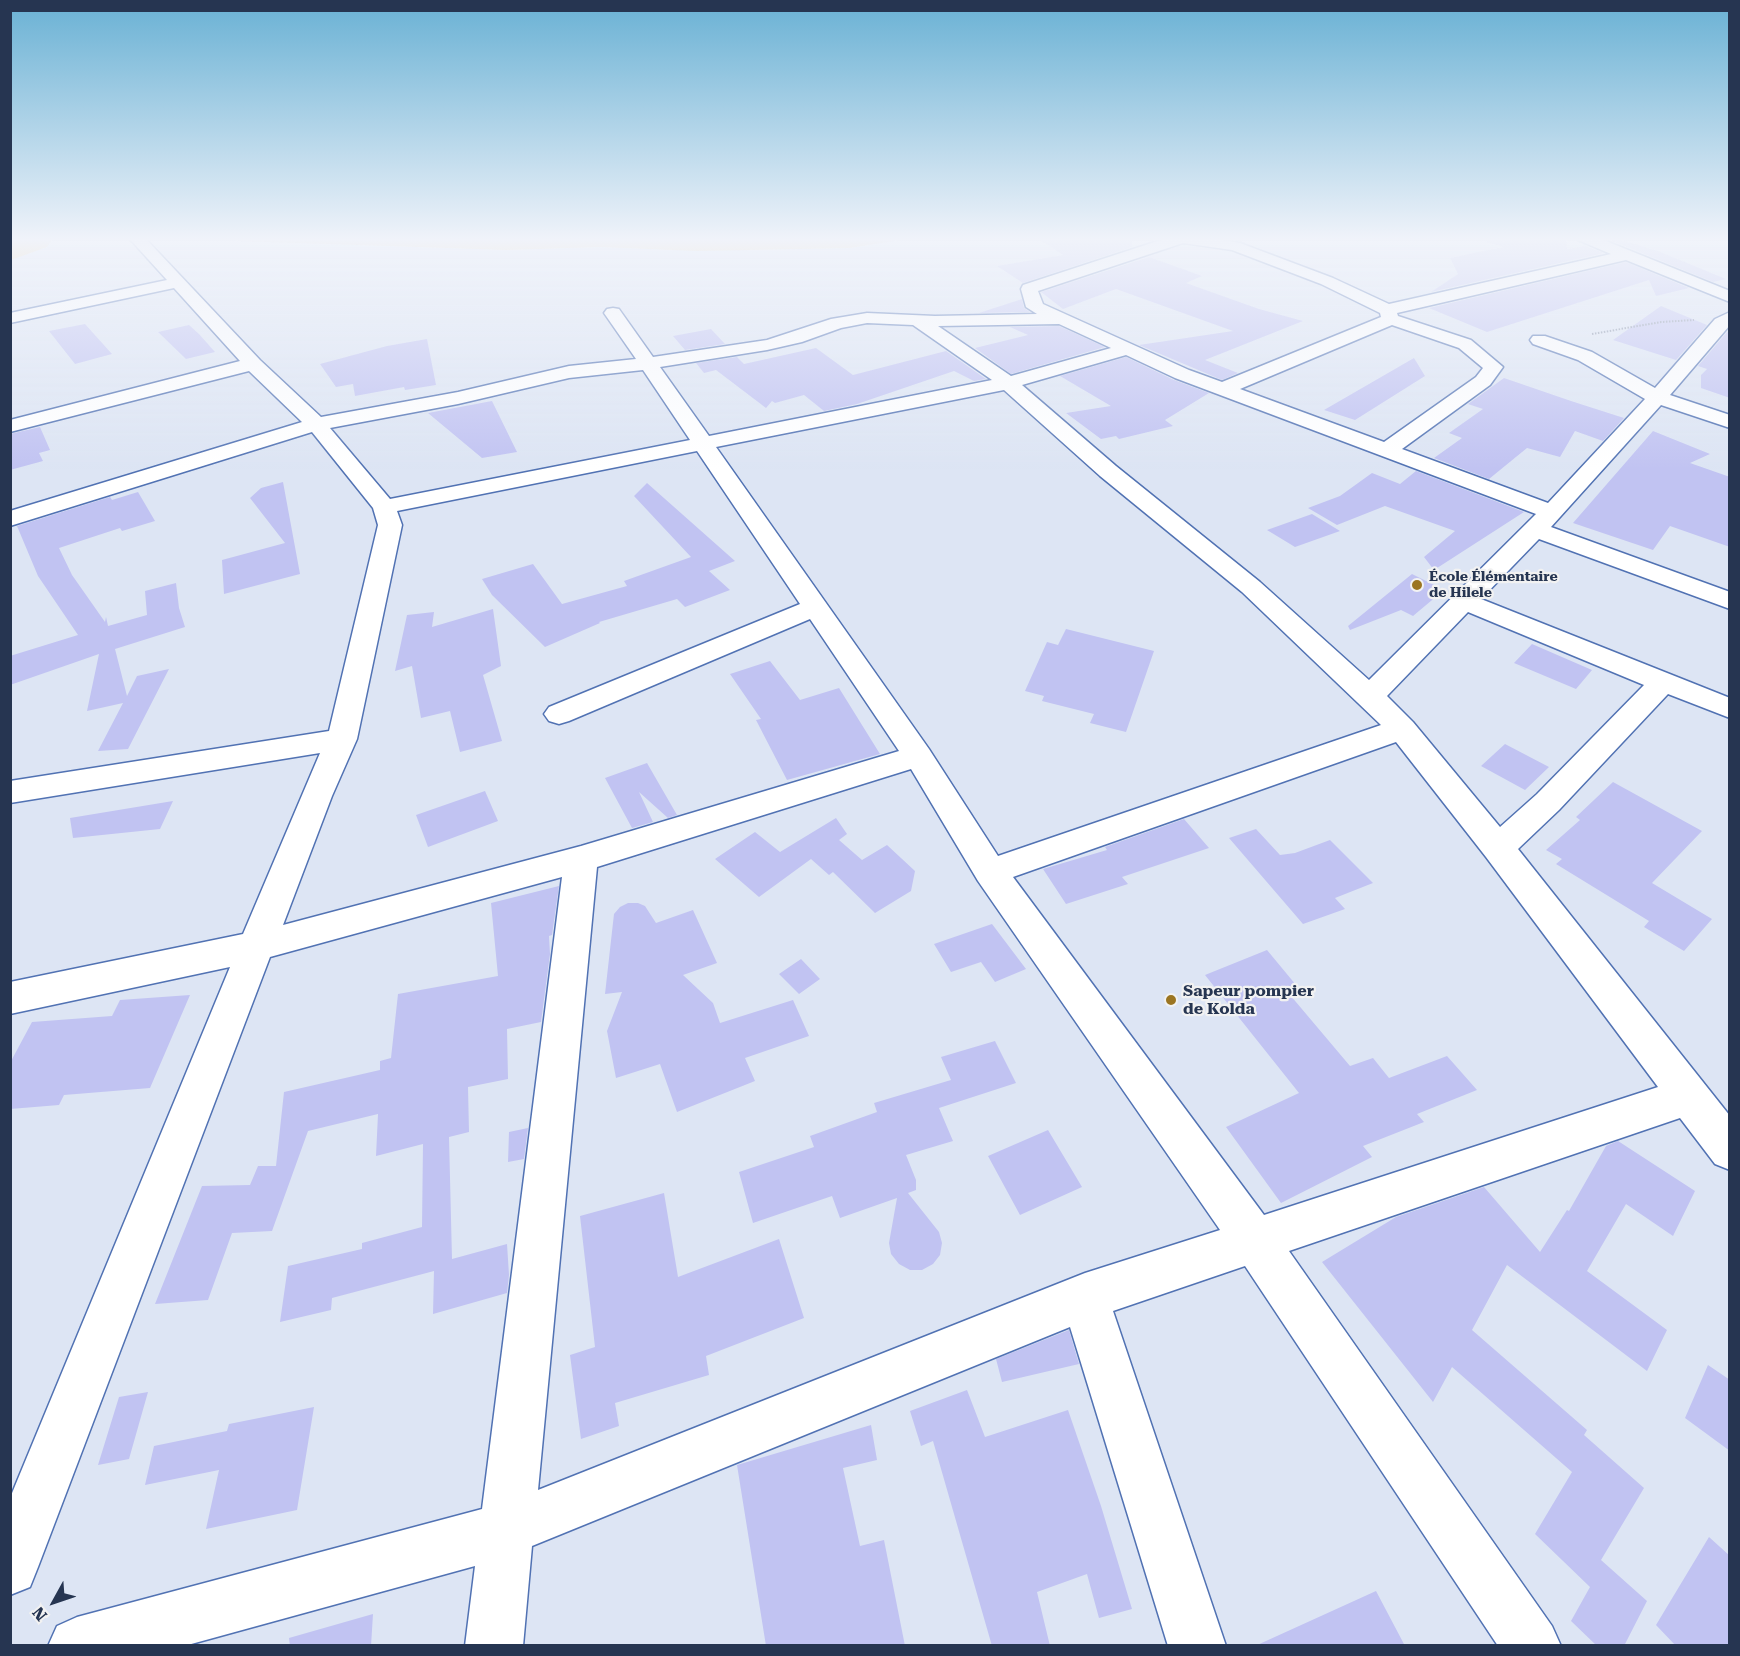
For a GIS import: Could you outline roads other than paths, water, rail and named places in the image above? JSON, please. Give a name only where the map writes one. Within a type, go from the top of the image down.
[{"type":"street","points":[[10,318],[28,314]]},
{"type":"street","points":[[10,1567],[316,796],[342,740],[390,525],[384,507],[316,424],[254,364],[209,314]]},
{"type":"street","points":[[614,314],[918,756],[990,872],[1255,1241],[1532,1646]]},
{"type":"street","points":[[1051,314],[1182,374],[1385,451],[1730,601]]},
{"type":"street","points":[[1223,389],[1388,314]]},
{"type":"street","points":[[1385,451],[1483,381],[1494,368],[1465,344],[1390,314]]},
{"type":"street","points":[[10,519],[316,424],[458,398],[569,372],[646,364],[767,345],[796,338],[837,323],[857,320],[1062,319]]},
{"type":"street","points":[[917,320],[1008,383],[1108,471],[1251,587],[1370,696],[1402,729],[1498,848],[1730,1150]]},
{"type":"street","points":[[1370,696],[1544,520],[1658,397],[1725,320]]},
{"type":"street","points":[[1539,340],[1585,356],[1658,397],[1730,422]]},
{"type":"street","points":[[384,507],[1008,383],[1128,349]]},
{"type":"street","points":[[10,426],[254,364]]},
{"type":"street","points":[[1182,374],[1255,375]]},
{"type":"street","points":[[1464,601],[1730,709]]},
{"type":"street","points":[[560,714],[814,608]]},
{"type":"street","points":[[1498,848],[1548,802],[1662,683]]},
{"type":"street","points":[[990,872],[1402,729]]},
{"type":"street","points":[[10,792],[342,740]]},
{"type":"street","points":[[10,998],[257,946],[581,859],[918,756]]},
{"type":"street","points":[[494,1646],[581,859]]},
{"type":"street","points":[[77,1646],[507,1530],[1085,1297],[1689,1096]]},
{"type":"street","points":[[1085,1297],[1197,1646]]},
{"type":"place","name":"École Élémentaire de Hilele","points":[[1417,585]]},
{"type":"place","name":"Sapeur pompier de Kolda","points":[[1171,1000]]}]
